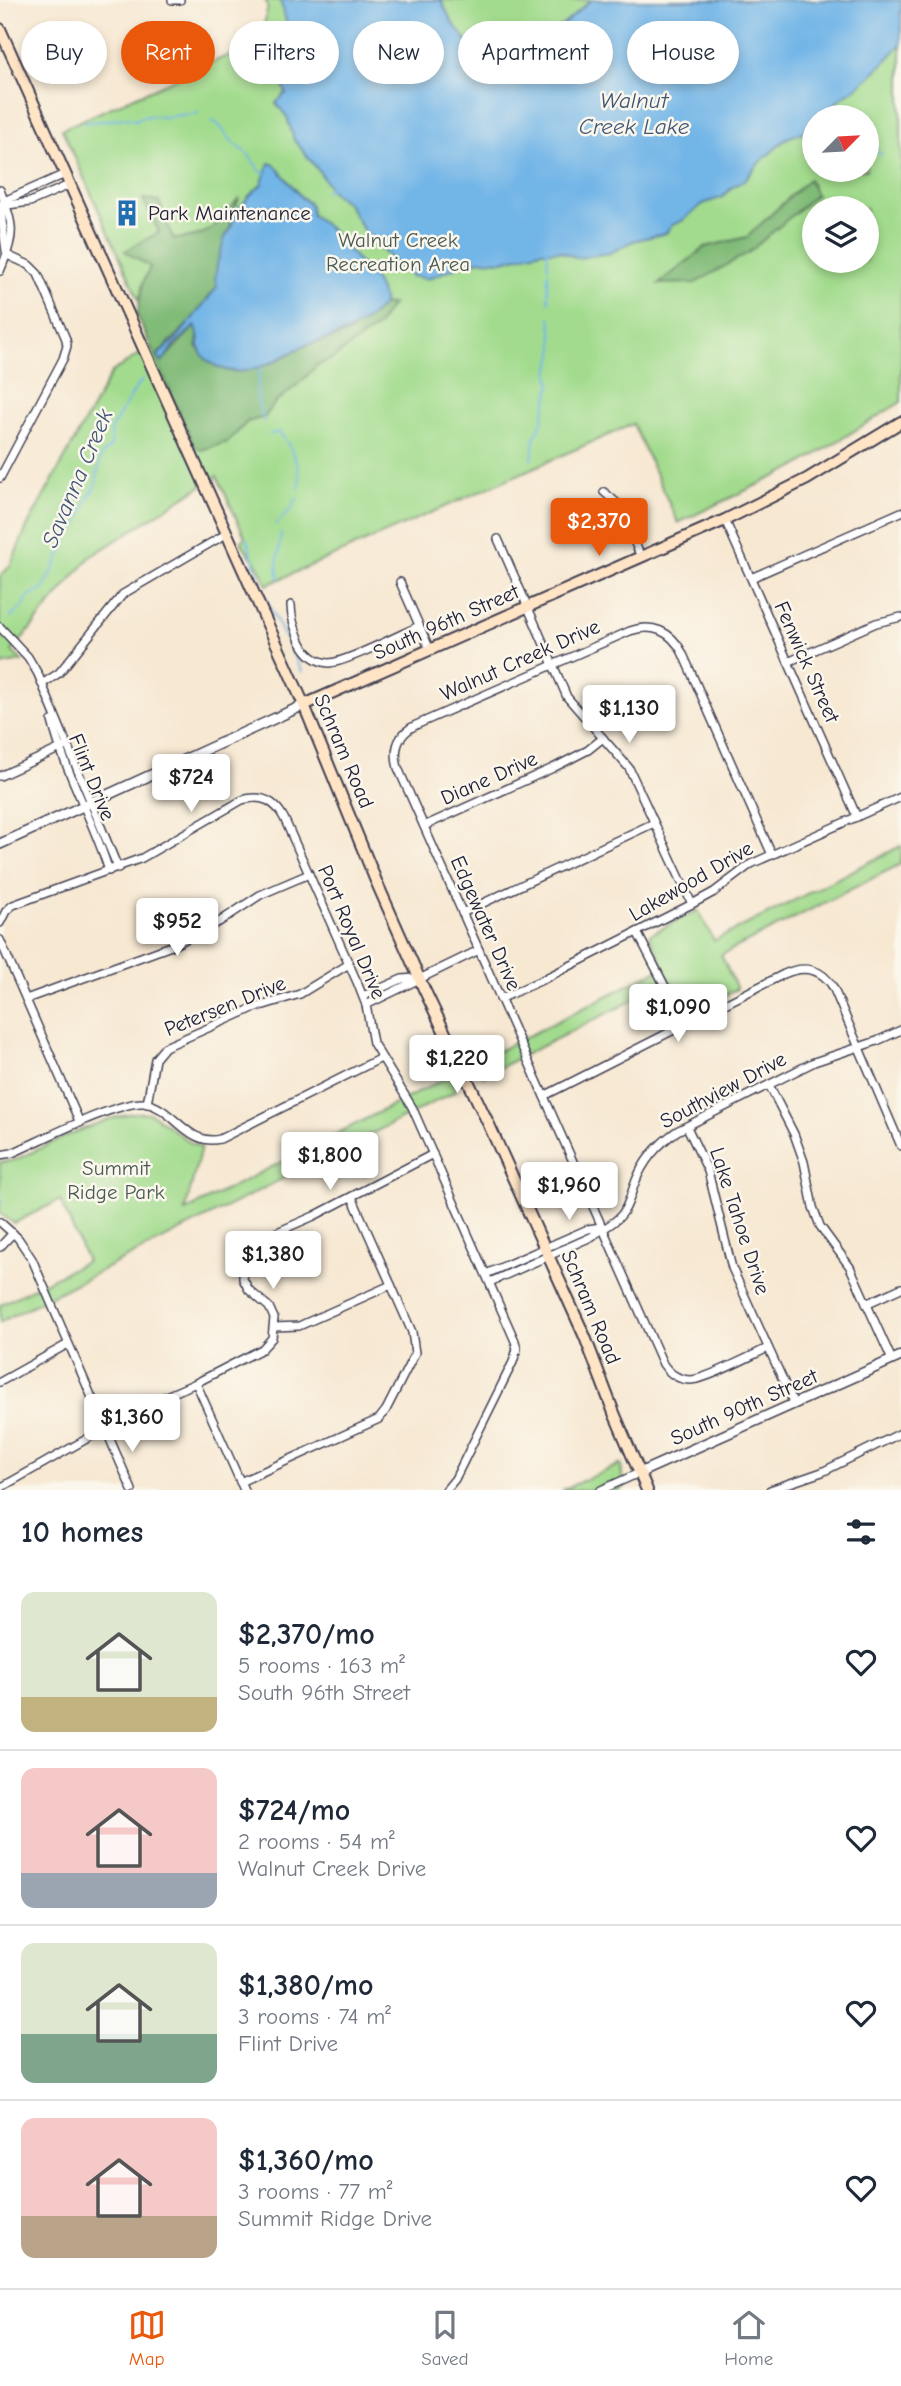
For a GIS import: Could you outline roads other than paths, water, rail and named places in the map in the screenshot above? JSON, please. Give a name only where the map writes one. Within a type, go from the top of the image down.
[{"type":"main road","name":"Schram Road","points":[[0,29],[304,705],[376,881],[584,1337],[647,1490]]},
{"type":"main road","name":"South 96th Street","points":[[304,705],[725,520],[807,479],[901,422]]},
{"type":"street","points":[[172,0],[180,0]]},
{"type":"street","points":[[0,271],[7,255],[2,202],[67,179]]},
{"type":"street","points":[[1,473],[63,359],[67,346],[37,274],[30,265],[7,255]]},
{"type":"street","points":[[604,492],[618,504],[641,557]]},
{"type":"street","points":[[751,578],[901,512]]},
{"type":"street","name":"Fenwick Street","points":[[725,520],[857,817]]},
{"type":"street","points":[[42,684],[59,673],[123,594],[226,534]]},
{"type":"street","points":[[498,539],[567,697],[629,768],[692,904]]},
{"type":"street","points":[[400,582],[430,650]]},
{"type":"street","points":[[291,605],[291,618],[304,649],[310,656],[327,663],[343,660],[419,626]]},
{"type":"street","points":[[788,662],[876,623],[901,617]]},
{"type":"street","name":"Flint Drive","points":[[0,627],[28,657],[42,684],[63,746],[118,867]]},
{"type":"street","name":"Walnut Creek Drive","points":[[404,733],[416,725],[630,631],[642,627],[653,628],[670,636],[682,652],[772,855]]},
{"type":"street","name":"South 96th Street","points":[[0,844],[304,705]]},
{"type":"street","name":"Edgewater Drive","points":[[404,733],[397,745],[397,762],[659,1357],[670,1373],[685,1379],[697,1379],[768,1348]]},
{"type":"street","name":"Diane Drive","points":[[424,826],[554,768],[588,750],[603,738]]},
{"type":"street","points":[[0,765],[2,775],[63,746]]},
{"type":"street","name":"Port Royal Drive","points":[[118,867],[153,853],[242,800],[257,797],[267,799],[281,812],[364,1000],[370,1037],[408,1100],[517,1349],[455,1479],[446,1490]]},
{"type":"street","name":"Lakewood Drive","points":[[500,999],[692,904],[714,892],[745,867],[901,797]]},
{"type":"street","name":"Flint Drive","points":[[88,804],[109,871]]},
{"type":"street","points":[[462,913],[654,822]]},
{"type":"street","points":[[0,921],[18,902],[118,867]]},
{"type":"street","points":[[26,999],[174,945],[219,922],[260,895],[309,874]]},
{"type":"street","points":[[637,932],[685,1025]]},
{"type":"street","points":[[0,940],[80,1123]]},
{"type":"street","points":[[364,1000],[402,979],[419,977],[479,950]]},
{"type":"street","name":"Petersen Drive","points":[[147,1104],[155,1059],[165,1046],[251,1009],[300,995],[349,964]]},
{"type":"street","points":[[544,1096],[790,971],[807,968],[829,981],[901,1146]]},
{"type":"street","name":"Southview Drive","points":[[488,1278],[546,1252],[588,1229],[615,1221],[624,1212],[642,1167],[666,1139],[814,1062],[901,1030]]},
{"type":"street","points":[[0,1155],[12,1153],[104,1113],[135,1104],[147,1104],[199,1138],[215,1140],[381,1058]]},
{"type":"street","points":[[769,1085],[794,1134],[820,1226],[850,1267],[866,1304],[896,1358]]},
{"type":"street","name":"Lake Tahoe Drive","points":[[687,1127],[708,1171],[732,1268],[794,1404]]},
{"type":"street","points":[[0,1488],[150,1403],[262,1349],[272,1338],[274,1318],[269,1307],[249,1290],[243,1279],[242,1266],[246,1253],[259,1240],[352,1197],[433,1154]]},
{"type":"street","points":[[240,1482],[379,1419],[413,1358],[416,1346],[412,1332],[352,1197]]},
{"type":"street","points":[[0,1224],[13,1233],[28,1251],[132,1490]]},
{"type":"street","points":[[0,1247],[13,1233]]},
{"type":"street","points":[[274,1327],[299,1326],[391,1285]]},
{"type":"street","points":[[866,1304],[901,1288]]},
{"type":"street","points":[[0,1382],[68,1344]]},
{"type":"street","name":"South 90th Street","points":[[601,1490],[896,1358]]},
{"type":"street","points":[[196,1383],[244,1490]]},
{"type":"street","points":[[770,1490],[822,1472],[901,1433]]},
{"type":"water","name":"Walnut Creek Lake","points":[[280,0],[441,0],[458,30],[458,84],[613,84],[613,21],[567,21],[591,0],[901,0],[901,44],[867,79],[834,105],[802,105],[802,132],[787,138],[758,164],[745,180],[732,187],[723,197],[703,204],[682,221],[672,225],[666,233],[633,241],[610,253],[578,258],[559,251],[541,251],[503,261],[469,262],[427,279],[412,276],[364,231],[348,204],[332,192],[294,140],[287,117],[276,103],[286,93],[282,84],[339,84],[339,21],[286,21]]},
{"type":"water","points":[[269,163],[275,165],[310,204],[312,215],[329,228],[375,280],[383,297],[383,305],[366,320],[347,331],[306,345],[271,363],[249,370],[227,370],[208,361],[200,351],[195,326],[174,345],[162,362],[158,355],[177,338],[217,287],[217,264],[225,237],[235,214],[261,185]]},
{"type":"waterway","points":[[83,123],[198,113]]},
{"type":"waterway","points":[[212,121],[266,174]]},
{"type":"waterway","points":[[325,192],[331,186]]},
{"type":"waterway","points":[[547,251],[548,268]]},
{"type":"waterway","points":[[548,272],[548,292]]},
{"type":"waterway","points":[[548,295],[549,302]]},
{"type":"waterway","points":[[532,459],[534,439],[542,422],[551,383],[549,374],[554,347],[550,317]]},
{"type":"waterway","points":[[260,368],[257,389],[264,421]]},
{"type":"waterway","name":"Savanna Creek","points":[[11,617],[24,606],[28,596],[42,590],[50,577],[95,487],[101,456],[111,446],[111,429],[143,380]]},
{"type":"waterway","points":[[270,434],[279,432],[292,451],[298,466],[299,489]]},
{"type":"waterway","points":[[276,524],[291,509],[297,498]]},
{"type":"waterway","points":[[279,578],[277,568],[281,533]]},
{"type":"waterway","points":[[247,539],[263,593],[302,672]]},
{"type":"waterway","points":[[0,1195],[1,1204]]},
{"type":"place","name":"Park Maintenance","points":[[127,213]]},
{"type":"park label","name":"Walnut Creek Recreation Area","points":[[398,252]]},
{"type":"park label","name":"Summit Ridge Park","points":[[116,1180]]}]
